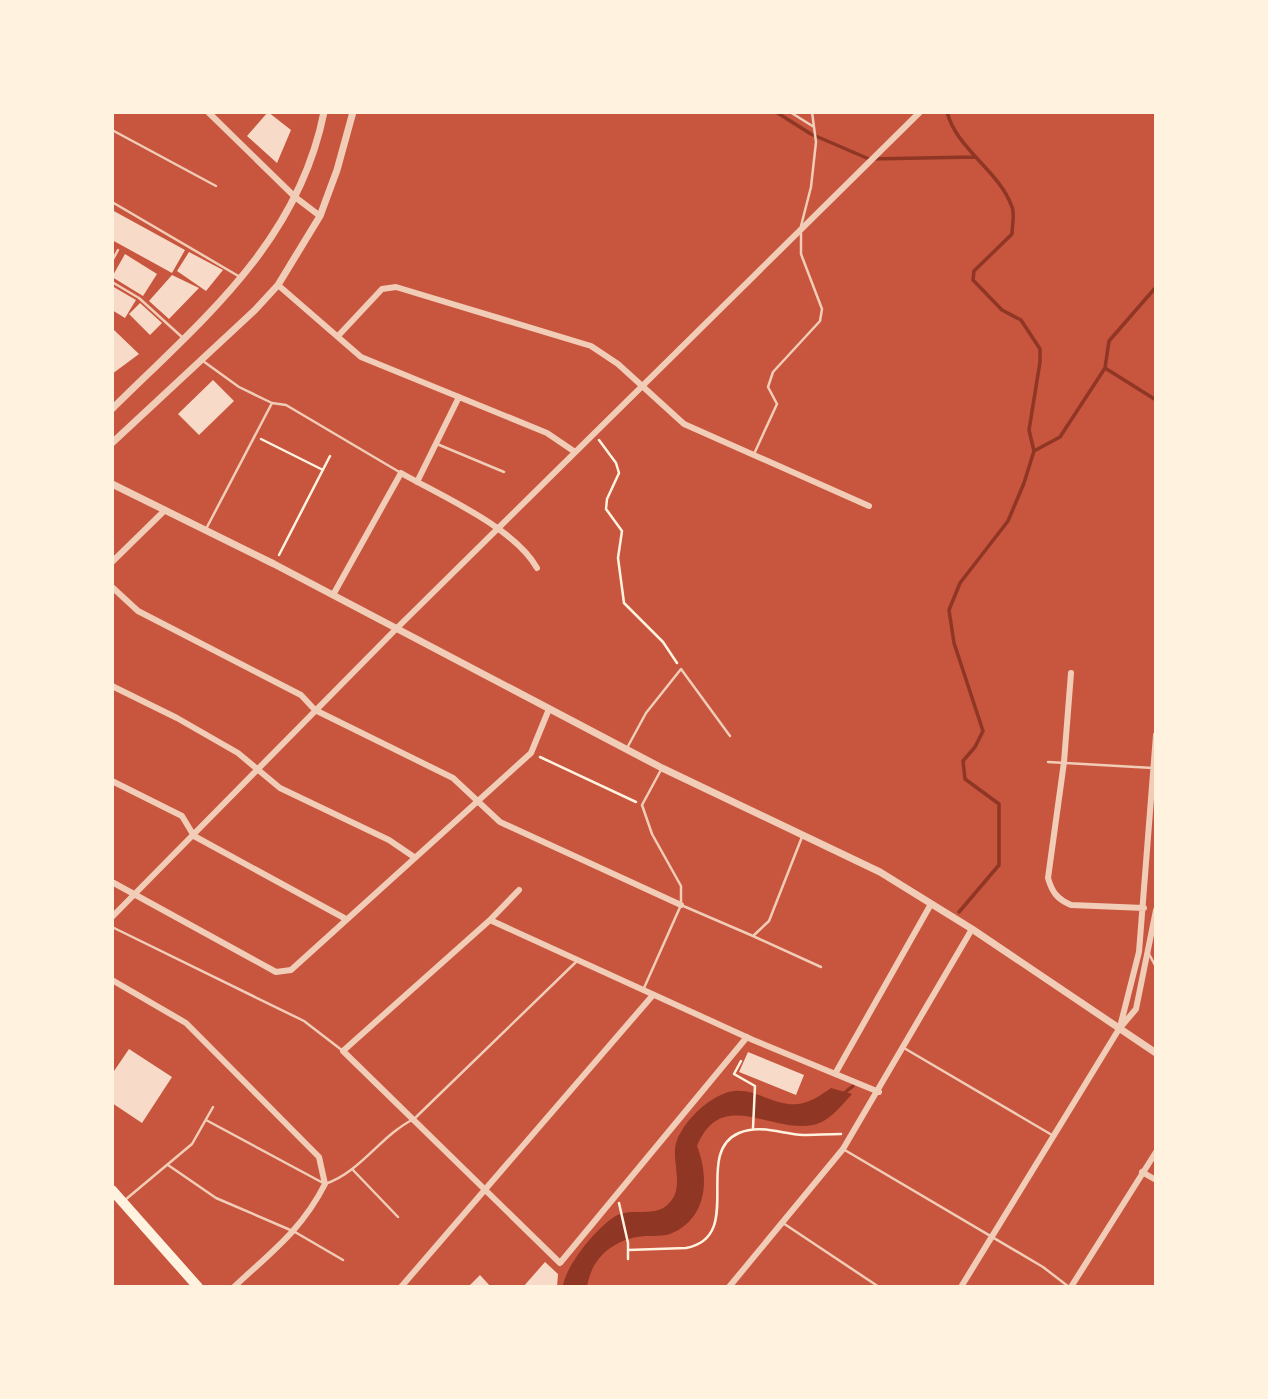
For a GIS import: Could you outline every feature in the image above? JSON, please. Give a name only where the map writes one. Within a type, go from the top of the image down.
[{"type":"main road","points":[[112,1190],[198,1287]]},
{"type":"street","points":[[208,112],[295,197],[320,215]]},
{"type":"street","points":[[112,409],[243,278],[272,240],[310,162],[324,112]]},
{"type":"street","points":[[112,443],[278,285],[320,215],[337,170],[353,112]]},
{"type":"street","points":[[112,917],[396,629],[575,452],[645,387],[801,228],[920,112]]},
{"type":"street","points":[[278,285],[361,357],[547,433],[575,452]]},
{"type":"street","points":[[338,336],[382,289],[397,287],[591,346],[645,387],[684,424],[869,506]]},
{"type":"street","points":[[417,482],[459,397]]},
{"type":"street","points":[[332,595],[401,473],[498,529],[529,555],[537,568]]},
{"type":"street","points":[[112,484],[274,564],[662,768],[880,872],[972,929],[1156,1053]]},
{"type":"street","points":[[112,562],[165,510]]},
{"type":"street","points":[[112,587],[138,611],[301,695],[315,710],[453,778],[500,822],[681,905]]},
{"type":"street","points":[[1071,674],[1064,762],[1048,878],[1052,891],[1060,901],[1070,905],[1144,908]]},
{"type":"street","points":[[112,686],[177,718],[238,753],[280,788],[389,841],[414,858]]},
{"type":"street","points":[[112,882],[276,972],[291,970],[480,802],[531,753],[549,709]]},
{"type":"street","points":[[961,1287],[1054,1137],[1119,1028],[1127,1009],[1139,952],[1144,908],[1156,735]]},
{"type":"street","points":[[112,781],[182,816],[194,836],[346,919]]},
{"type":"street","points":[[519,890],[490,920],[343,1051],[414,1119],[483,1191],[560,1263],[750,1038]]},
{"type":"street","points":[[835,1074],[931,904]]},
{"type":"street","points":[[1119,1028],[1136,1009],[1156,910]]},
{"type":"street","points":[[490,920],[643,991],[879,1092]]},
{"type":"street","points":[[729,1287],[843,1149],[879,1092],[972,929]]},
{"type":"street","points":[[112,980],[186,1023],[319,1157],[325,1184],[295,1232],[234,1287]]},
{"type":"street","points":[[404,1286],[653,995]]},
{"type":"street","points":[[1070,1287],[1156,1152]]},
{"type":"street","points":[[1142,1172],[1156,1180]]},
{"type":"lane","points":[[790,112],[814,128]]},
{"type":"lane","points":[[754,454],[777,404],[768,387],[774,372],[820,321],[822,309],[801,254],[801,228],[811,187],[816,142],[812,112]]},
{"type":"lane","points":[[112,130],[216,186]]},
{"type":"lane","points":[[112,202],[243,278]]},
{"type":"lane","points":[[112,261],[118,250]]},
{"type":"lane","points":[[112,282],[139,298],[183,338]]},
{"type":"lane","points":[[202,360],[239,387],[272,402],[286,405],[401,473]]},
{"type":"lane","points":[[205,529],[272,402]]},
{"type":"lane","points":[[437,443],[504,472]]},
{"type":"lane","points":[[627,749],[646,713],[681,669],[730,736]]},
{"type":"lane","points":[[1048,762],[1153,768]]},
{"type":"lane","points":[[643,991],[681,905],[681,886],[652,834],[642,805],[662,768]]},
{"type":"lane","points":[[752,936],[769,921],[802,837]]},
{"type":"lane","points":[[681,905],[821,967]]},
{"type":"lane","points":[[112,927],[304,1021],[343,1051]]},
{"type":"lane","points":[[1149,954],[1156,967]]},
{"type":"lane","points":[[206,1120],[325,1184],[352,1169],[403,1125],[414,1119],[577,961]]},
{"type":"lane","points":[[904,1048],[1054,1137]]},
{"type":"lane","points":[[123,1202],[192,1144],[213,1107]]},
{"type":"lane","points":[[843,1149],[991,1239],[1043,1267],[1070,1287]]},
{"type":"lane","points":[[168,1165],[216,1198],[295,1232],[343,1260]]},
{"type":"lane","points":[[352,1169],[398,1217]]},
{"type":"lane","points":[[782,1222],[879,1287]]},
{"type":"path","points":[[595,433],[616,463],[619,473],[607,499],[606,509],[622,531],[618,558],[624,603],[663,642],[681,669]]},
{"type":"path","points":[[261,439],[323,470]]},
{"type":"path","points":[[274,564],[330,456]]},
{"type":"path","points":[[531,753],[642,805]]},
{"type":"path","points":[[750,1038],[734,1073],[755,1089],[753,1128]]},
{"type":"path","points":[[628,1250],[663,1251],[686,1248],[695,1246],[707,1236],[719,1204],[717,1159],[721,1148],[739,1133],[753,1128],[803,1135],[852,1134]]},
{"type":"path","points":[[622,1206],[628,1259]]},
{"type":"shaded area","points":[[831,1088],[852,1094],[830,1117],[813,1125],[797,1126],[748,1116],[719,1119],[707,1128],[697,1146],[704,1184],[702,1197],[692,1219],[670,1234],[637,1237],[618,1243],[597,1261],[587,1287],[563,1287],[576,1257],[612,1218],[626,1213],[656,1211],[672,1199],[677,1183],[677,1140],[695,1113],[708,1103],[731,1091],[741,1091],[779,1102],[798,1104]]},
{"type":"building","points":[[268,112],[291,130],[277,163],[247,136]]},
{"type":"building","points":[[112,210],[185,250],[172,273],[112,240]]},
{"type":"building","points":[[189,252],[223,270],[206,291],[177,271]]},
{"type":"building","points":[[125,254],[157,274],[143,296],[112,277]]},
{"type":"building","points":[[172,275],[199,288],[169,319],[149,301]]},
{"type":"building","points":[[112,286],[136,300],[125,318],[112,310]]},
{"type":"building","points":[[140,303],[162,323],[150,335],[129,314]]},
{"type":"building","points":[[114,330],[139,354],[112,374],[112,334]]},
{"type":"building","points":[[213,380],[234,401],[199,435],[178,414]]},
{"type":"building","points":[[129,1049],[172,1077],[142,1123],[112,1103],[112,1074]]},
{"type":"building","points":[[748,1052],[804,1075],[796,1095],[739,1072]]},
{"type":"building","points":[[545,1262],[558,1274],[557,1287],[523,1287]]},
{"type":"building","points":[[480,1275],[491,1287],[468,1287]]},
{"type":"waterway","points":[[776,112],[811,134],[869,159],[975,157]]},
{"type":"waterway","points":[[947,112],[960,138],[998,182],[1013,210],[1012,234],[974,271],[973,280],[1002,310],[1021,320],[1040,349],[1029,430],[1034,451],[1024,483],[1008,521],[960,583],[949,610],[954,643],[983,731],[975,747],[963,761],[965,779],[999,804],[999,865],[959,912]]},
{"type":"waterway","points":[[1034,451],[1060,437],[1105,368],[1109,341],[1156,287]]},
{"type":"waterway","points":[[1105,368],[1156,400]]},
{"type":"waterway","points":[[843,1094],[853,1086]]}]
